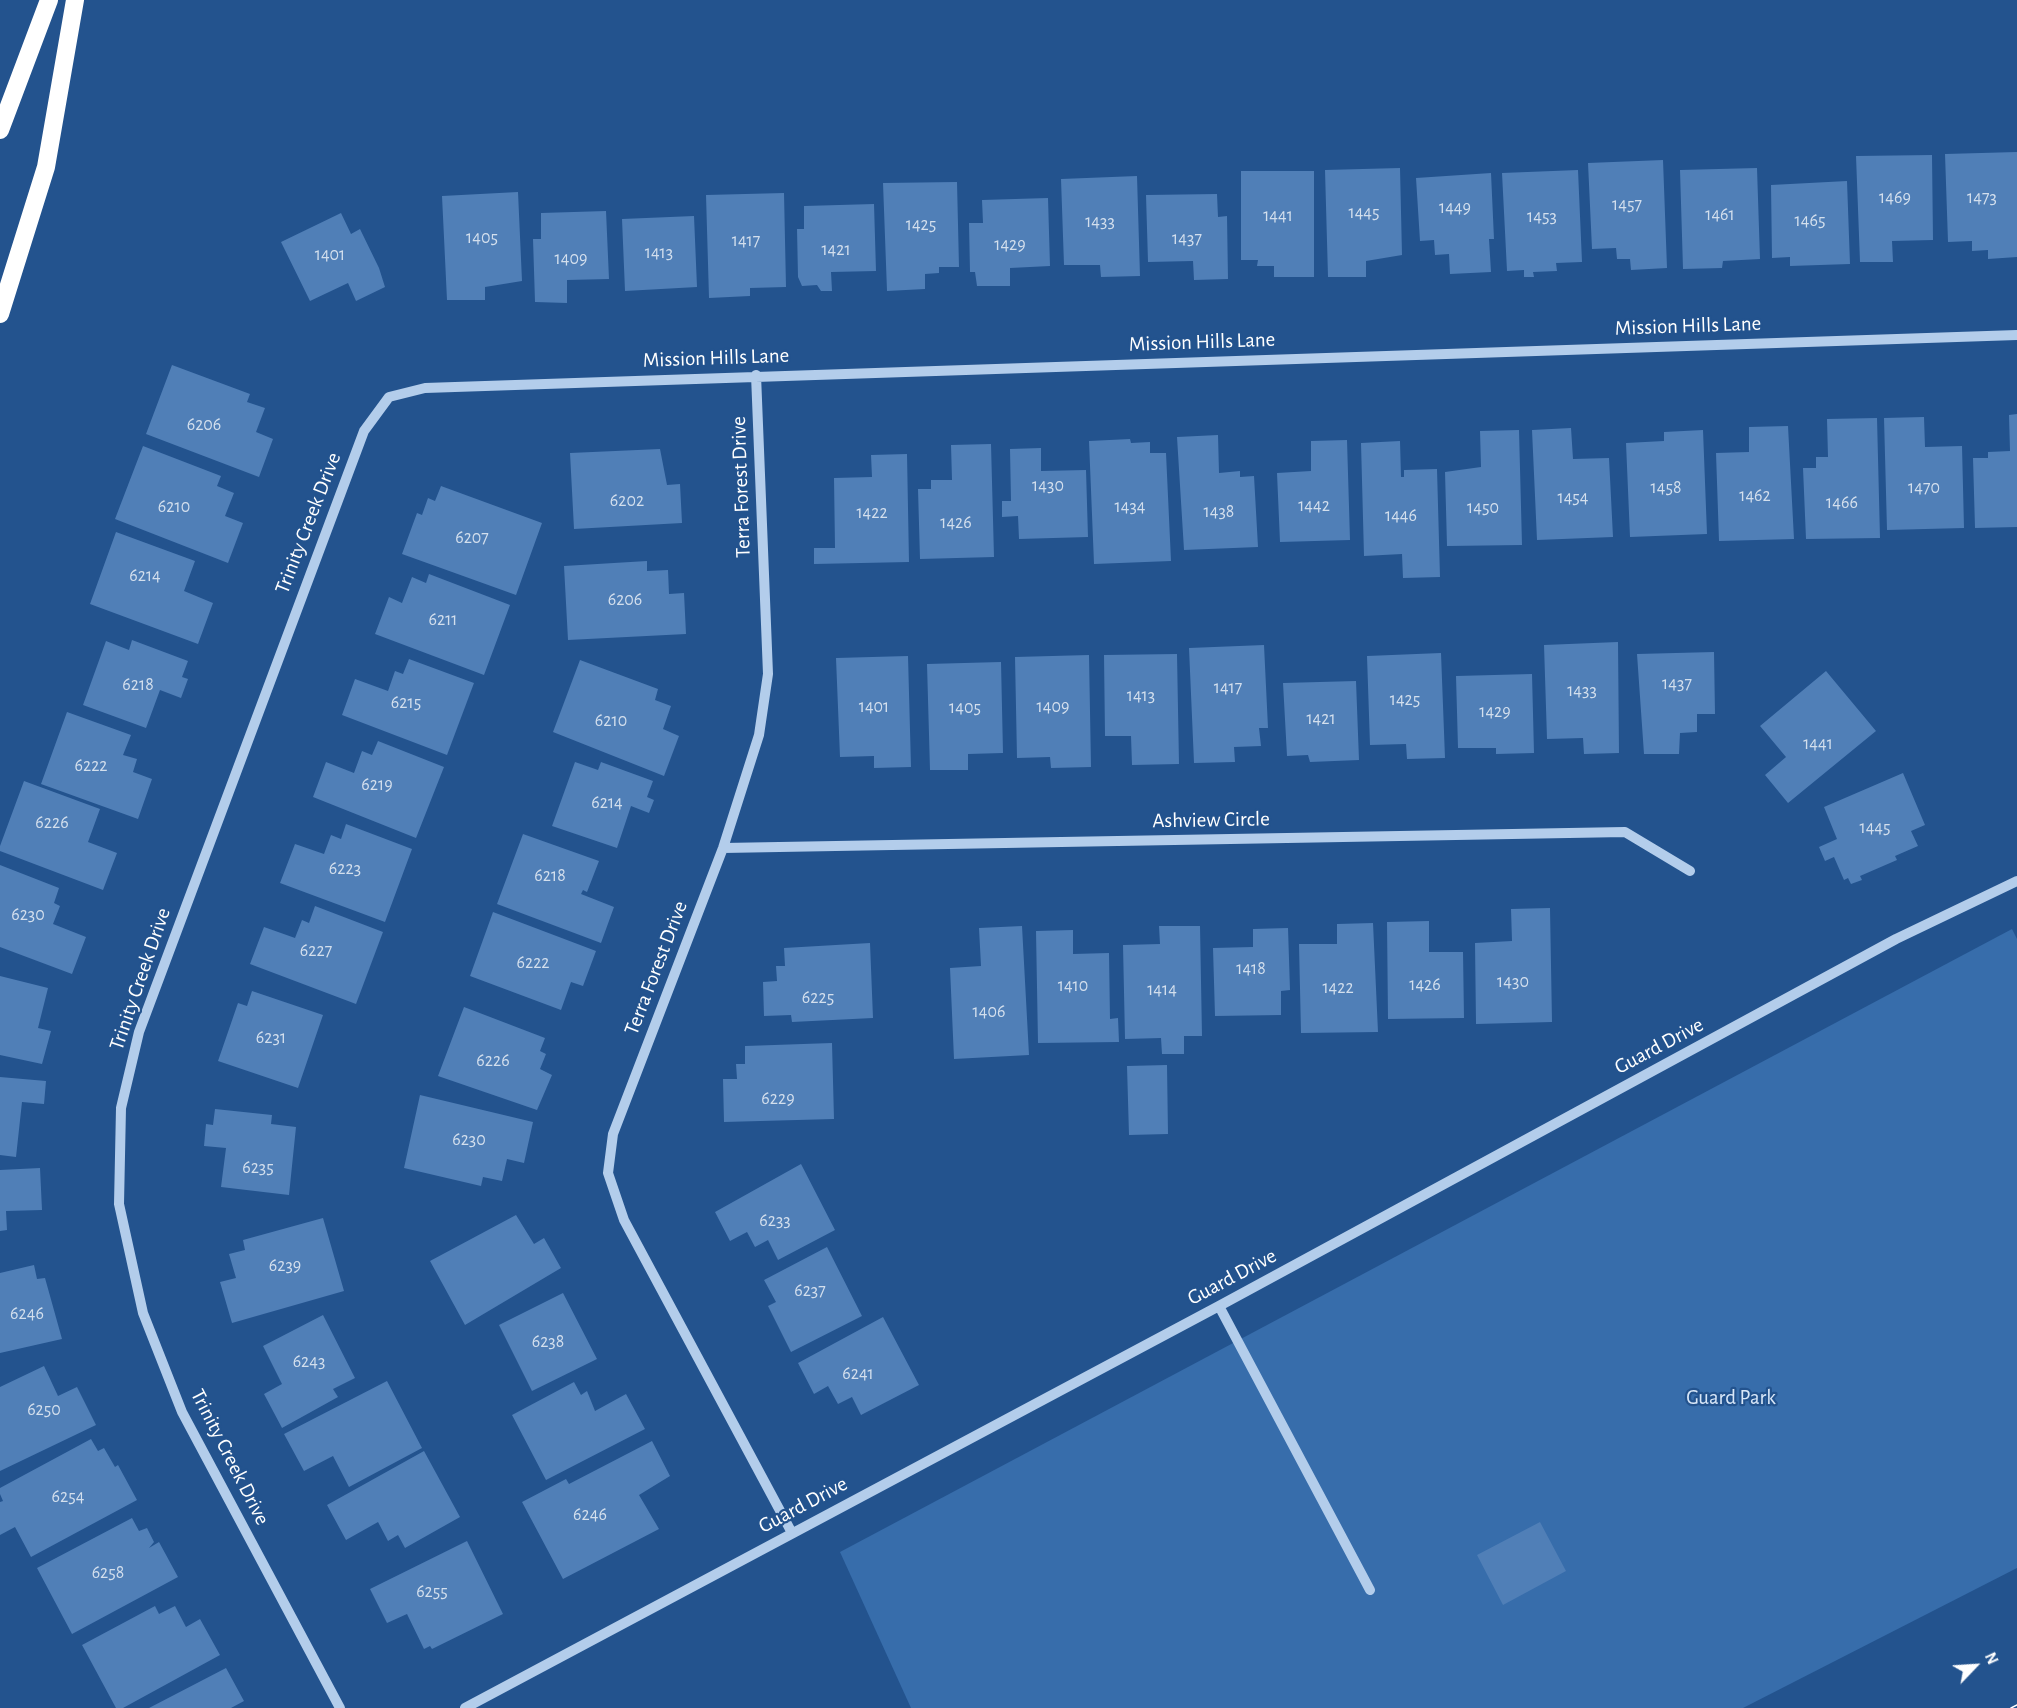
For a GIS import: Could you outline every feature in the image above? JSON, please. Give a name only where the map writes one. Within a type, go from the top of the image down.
[{"type":"highway","points":[[0,130],[49,0]]},
{"type":"highway","points":[[0,314],[46,167],[75,0]]},
{"type":"street","name":"Mission Hills Lane","points":[[389,397],[425,388],[756,375],[2017,335]]},
{"type":"street","name":"Terra Forest Drive","points":[[756,375],[768,674],[759,735],[723,848],[613,1134],[608,1173],[624,1220],[792,1533]]},
{"type":"street","name":"Trinity Creek Drive","points":[[340,1708],[182,1412],[143,1312],[119,1204],[122,1108],[139,1032],[364,430],[389,397]]},
{"type":"street","name":"Ashview Circle","points":[[723,848],[1625,832],[1690,871]]},
{"type":"street","name":"Guard Drive","points":[[465,1708],[1218,1306],[1896,939],[2017,881]]},
{"type":"street","points":[[1218,1306],[1370,1590]]},
{"type":"green space","name":"Guard Park","points":[[2012,929],[2017,939],[2017,1568],[1743,1708],[911,1708],[840,1552]]},
{"type":"building","points":[[2017,152],[2017,257],[1988,259],[1988,250],[1972,251],[1972,241],[1948,242],[1945,154]]},
{"type":"building","points":[[1932,155],[1933,240],[1892,241],[1893,262],[1860,262],[1856,156]]},
{"type":"building","points":[[1663,160],[1667,268],[1631,270],[1630,259],[1617,259],[1616,248],[1592,249],[1588,163]]},
{"type":"building","points":[[1400,168],[1402,255],[1366,261],[1366,277],[1328,277],[1325,170]]},
{"type":"building","points":[[1757,168],[1760,259],[1723,261],[1722,268],[1683,269],[1680,170]]},
{"type":"building","points":[[1578,170],[1582,262],[1556,263],[1557,271],[1533,272],[1534,277],[1524,277],[1524,270],[1507,271],[1502,173]]},
{"type":"building","points":[[1241,171],[1314,171],[1314,277],[1274,277],[1274,266],[1257,266],[1258,260],[1241,260]]},
{"type":"building","points":[[1491,173],[1494,239],[1489,239],[1491,272],[1450,274],[1449,254],[1435,255],[1434,240],[1420,241],[1416,178]]},
{"type":"building","points":[[1137,176],[1140,276],[1101,277],[1100,265],[1064,265],[1061,179]]},
{"type":"building","points":[[1847,181],[1850,264],[1790,266],[1790,257],[1772,258],[1771,185]]},
{"type":"building","points":[[957,182],[959,267],[939,267],[939,273],[925,274],[925,289],[887,291],[883,183]]},
{"type":"building","points":[[518,192],[522,281],[485,287],[485,300],[447,300],[442,196]]},
{"type":"building","points":[[784,193],[786,287],[750,288],[750,296],[709,298],[706,195]]},
{"type":"building","points":[[1217,194],[1218,217],[1227,216],[1228,279],[1194,280],[1193,261],[1148,262],[1146,195]]},
{"type":"building","points":[[1048,198],[1050,266],[1010,268],[1010,286],[977,286],[975,272],[970,272],[969,223],[983,223],[982,200]]},
{"type":"building","points":[[874,204],[876,271],[831,272],[832,291],[821,291],[817,285],[802,286],[798,277],[797,229],[804,229],[804,206]]},
{"type":"building","points":[[606,211],[609,279],[567,280],[567,303],[535,302],[533,239],[541,239],[541,213]]},
{"type":"building","points":[[341,213],[351,234],[360,229],[379,268],[385,287],[356,301],[348,283],[310,301],[281,242]]},
{"type":"building","points":[[694,216],[697,287],[625,291],[622,219]]},
{"type":"building","points":[[172,365],[250,394],[247,402],[265,408],[256,432],[273,439],[259,477],[146,434]]},
{"type":"building","points":[[2017,414],[2017,527],[1975,528],[1973,458],[1988,458],[1988,452],[2010,451],[2009,415]]},
{"type":"building","points":[[1924,417],[1925,447],[1962,446],[1964,528],[1887,530],[1884,418]]},
{"type":"building","points":[[1877,418],[1880,538],[1806,539],[1803,468],[1816,468],[1816,457],[1828,457],[1827,419]]},
{"type":"building","points":[[1788,426],[1794,539],[1719,541],[1716,453],[1749,452],[1749,427]]},
{"type":"building","points":[[1571,428],[1573,459],[1609,458],[1613,537],[1537,540],[1532,430]]},
{"type":"building","points":[[1519,430],[1522,545],[1447,546],[1445,472],[1481,467],[1480,431]]},
{"type":"building","points":[[1703,430],[1707,534],[1630,537],[1626,443],[1664,441],[1664,432]]},
{"type":"building","points":[[1218,435],[1219,473],[1240,471],[1240,477],[1254,476],[1258,547],[1184,550],[1177,437]]},
{"type":"building","points":[[1130,439],[1131,443],[1150,442],[1150,453],[1166,453],[1171,561],[1094,564],[1089,441]]},
{"type":"building","points":[[1347,440],[1350,540],[1280,542],[1277,473],[1311,471],[1311,441]]},
{"type":"building","points":[[1400,441],[1401,477],[1404,477],[1404,470],[1437,469],[1440,577],[1403,578],[1402,554],[1364,556],[1361,443]]},
{"type":"building","points":[[991,444],[994,557],[920,559],[918,489],[931,489],[931,480],[952,480],[951,445]]},
{"type":"building","points":[[143,446],[221,476],[217,486],[234,493],[225,516],[243,523],[228,563],[115,519]]},
{"type":"building","points":[[1041,448],[1041,471],[1086,470],[1088,537],[1019,539],[1018,516],[1002,517],[1002,501],[1011,501],[1010,449]]},
{"type":"building","points":[[660,449],[667,485],[680,484],[682,523],[574,529],[570,453]]},
{"type":"building","points":[[907,454],[909,562],[814,564],[814,548],[835,548],[834,478],[872,477],[871,455]]},
{"type":"building","points":[[441,486],[542,523],[516,595],[402,554],[417,513],[422,515],[428,498],[435,501]]},
{"type":"building","points":[[116,532],[195,561],[184,591],[213,603],[198,644],[90,604]]},
{"type":"building","points":[[647,561],[647,571],[668,570],[669,594],[684,593],[686,634],[568,640],[564,566]]},
{"type":"building","points":[[429,574],[510,605],[484,675],[375,634],[389,597],[402,603],[412,577],[426,583]]},
{"type":"building","points":[[132,640],[188,661],[182,677],[188,679],[181,698],[160,690],[146,728],[83,705],[106,641],[129,650]]},
{"type":"building","points":[[1618,642],[1619,753],[1584,754],[1583,738],[1547,739],[1544,645]]},
{"type":"building","points":[[1264,645],[1268,728],[1259,728],[1261,746],[1234,747],[1235,762],[1194,763],[1189,648]]},
{"type":"building","points":[[1714,652],[1715,714],[1697,714],[1697,732],[1680,733],[1679,754],[1644,754],[1637,654]]},
{"type":"building","points":[[1441,653],[1445,758],[1407,759],[1406,744],[1370,745],[1367,656]]},
{"type":"building","points":[[1177,654],[1179,764],[1132,765],[1131,736],[1105,736],[1104,655]]},
{"type":"building","points":[[1089,655],[1091,767],[1051,768],[1050,757],[1017,758],[1015,657]]},
{"type":"building","points":[[908,656],[911,767],[874,768],[874,756],[840,757],[836,658]]},
{"type":"building","points":[[409,659],[474,683],[447,755],[342,715],[355,679],[388,691],[395,671],[403,674]]},
{"type":"building","points":[[580,660],[658,689],[655,700],[671,706],[663,729],[679,736],[664,776],[553,732]]},
{"type":"building","points":[[1001,662],[1003,753],[968,754],[968,770],[930,770],[927,664]]},
{"type":"building","points":[[1826,671],[1876,731],[1788,803],[1765,775],[1786,757],[1760,726]]},
{"type":"building","points":[[1532,674],[1534,753],[1496,754],[1496,748],[1458,748],[1456,676]]},
{"type":"building","points":[[1356,681],[1359,760],[1310,762],[1308,755],[1287,756],[1283,683]]},
{"type":"building","points":[[67,712],[131,735],[123,755],[137,759],[133,772],[152,779],[138,819],[41,784]]},
{"type":"building","points":[[378,741],[444,767],[416,838],[313,797],[326,762],[354,773],[362,751],[372,755]]},
{"type":"building","points":[[575,762],[598,770],[601,762],[653,781],[647,797],[654,800],[649,813],[631,806],[617,848],[552,826]]},
{"type":"building","points":[[1903,773],[1925,825],[1911,831],[1918,846],[1895,856],[1897,860],[1860,876],[1862,880],[1851,884],[1848,878],[1844,880],[1834,857],[1825,861],[1819,847],[1837,839],[1824,807]]},
{"type":"building","points":[[24,781],[100,809],[88,842],[117,853],[103,890],[0,851]]},
{"type":"building","points":[[346,824],[412,849],[385,922],[280,883],[295,844],[324,854],[331,835],[341,839]]},
{"type":"building","points":[[523,834],[599,861],[587,892],[583,890],[581,894],[614,907],[601,943],[497,904]]},
{"type":"building","points":[[0,865],[59,888],[54,903],[60,906],[53,924],[86,937],[72,974],[0,947]]},
{"type":"building","points":[[315,906],[383,932],[356,1004],[250,964],[264,927],[295,938],[302,920],[309,923]]},
{"type":"building","points":[[1550,908],[1552,1022],[1476,1024],[1475,943],[1512,941],[1511,909]]},
{"type":"building","points":[[493,912],[596,951],[583,986],[571,982],[561,1010],[470,976]]},
{"type":"building","points":[[1429,921],[1429,952],[1463,952],[1464,1018],[1388,1019],[1387,922]]},
{"type":"building","points":[[1373,923],[1378,1032],[1301,1033],[1299,944],[1337,944],[1337,924]]},
{"type":"building","points":[[1022,926],[1029,1055],[954,1059],[950,968],[981,966],[979,928]]},
{"type":"building","points":[[1159,926],[1200,926],[1202,1036],[1184,1036],[1184,1054],[1162,1054],[1161,1038],[1125,1039],[1123,945],[1160,944]]},
{"type":"building","points":[[1288,928],[1290,990],[1281,991],[1281,1015],[1215,1016],[1213,948],[1253,947],[1253,929]]},
{"type":"building","points":[[1073,930],[1073,954],[1109,953],[1110,1019],[1118,1018],[1119,1042],[1038,1043],[1036,931]]},
{"type":"building","points":[[870,943],[873,1018],[792,1022],[791,1015],[764,1016],[763,982],[777,981],[776,966],[785,966],[784,948]]},
{"type":"building","points":[[0,976],[48,988],[38,1028],[51,1031],[42,1064],[0,1055]]},
{"type":"building","points":[[252,991],[323,1015],[298,1088],[218,1061],[238,1003],[247,1006]]},
{"type":"building","points":[[464,1007],[545,1038],[540,1051],[546,1054],[540,1069],[552,1075],[537,1110],[438,1076]]},
{"type":"building","points":[[832,1043],[834,1119],[724,1122],[723,1079],[737,1079],[736,1064],[745,1064],[745,1046]]},
{"type":"building","points":[[1167,1065],[1168,1134],[1129,1135],[1127,1066]]},
{"type":"building","points":[[0,1077],[46,1081],[44,1104],[22,1102],[16,1157],[0,1155]]},
{"type":"building","points":[[420,1095],[533,1122],[524,1163],[507,1159],[502,1181],[483,1177],[481,1186],[404,1168]]},
{"type":"building","points":[[215,1109],[272,1115],[271,1124],[296,1127],[289,1195],[221,1187],[226,1148],[204,1146],[206,1124],[213,1125]]},
{"type":"building","points":[[801,1164],[835,1230],[778,1260],[768,1240],[755,1247],[747,1232],[730,1241],[715,1212]]},
{"type":"building","points":[[40,1168],[42,1210],[6,1211],[7,1230],[0,1231],[0,1170]]},
{"type":"building","points":[[516,1215],[534,1244],[544,1238],[561,1268],[465,1325],[430,1261]]},
{"type":"building","points":[[323,1218],[344,1291],[232,1323],[220,1282],[236,1278],[229,1254],[245,1250],[243,1240]]},
{"type":"building","points":[[827,1247],[862,1316],[791,1352],[768,1306],[776,1302],[764,1280]]},
{"type":"building","points":[[34,1265],[37,1279],[45,1278],[62,1339],[0,1353],[0,1273]]},
{"type":"building","points":[[563,1293],[597,1359],[532,1391],[499,1325]]},
{"type":"building","points":[[323,1315],[355,1378],[333,1389],[338,1397],[282,1428],[264,1394],[282,1384],[263,1346]]},
{"type":"building","points":[[883,1317],[919,1385],[861,1415],[852,1397],[838,1404],[828,1386],[814,1394],[798,1363]]},
{"type":"building","points":[[44,1366],[58,1396],[77,1387],[96,1425],[0,1471],[0,1387]]},
{"type":"building","points":[[387,1381],[422,1448],[349,1487],[333,1456],[304,1471],[284,1434]]},
{"type":"building","points":[[574,1382],[581,1395],[587,1391],[595,1411],[626,1394],[645,1429],[546,1480],[512,1415]]},
{"type":"building","points":[[91,1439],[98,1451],[104,1448],[115,1467],[118,1465],[137,1500],[31,1557],[15,1527],[0,1535],[0,1502],[3,1501],[0,1488]]},
{"type":"building","points":[[652,1441],[670,1476],[639,1495],[659,1529],[563,1579],[522,1502],[566,1479],[569,1484]]},
{"type":"building","points":[[424,1451],[460,1517],[405,1548],[398,1535],[388,1541],[378,1522],[346,1540],[327,1505]]},
{"type":"building","points":[[132,1518],[139,1531],[147,1528],[154,1542],[149,1548],[159,1542],[178,1577],[72,1634],[37,1568]]},
{"type":"building","points":[[1540,1522],[1566,1571],[1503,1605],[1477,1555]]},
{"type":"building","points":[[467,1541],[503,1614],[432,1649],[430,1646],[424,1649],[407,1614],[387,1623],[370,1589]]},
{"type":"building","points":[[155,1606],[159,1614],[175,1606],[186,1627],[200,1619],[220,1655],[123,1708],[116,1708],[82,1645]]},
{"type":"building","points":[[226,1668],[244,1701],[231,1708],[149,1708]]},
{"type":"tram line","points":[[2011,1708],[2017,1705]]}]
